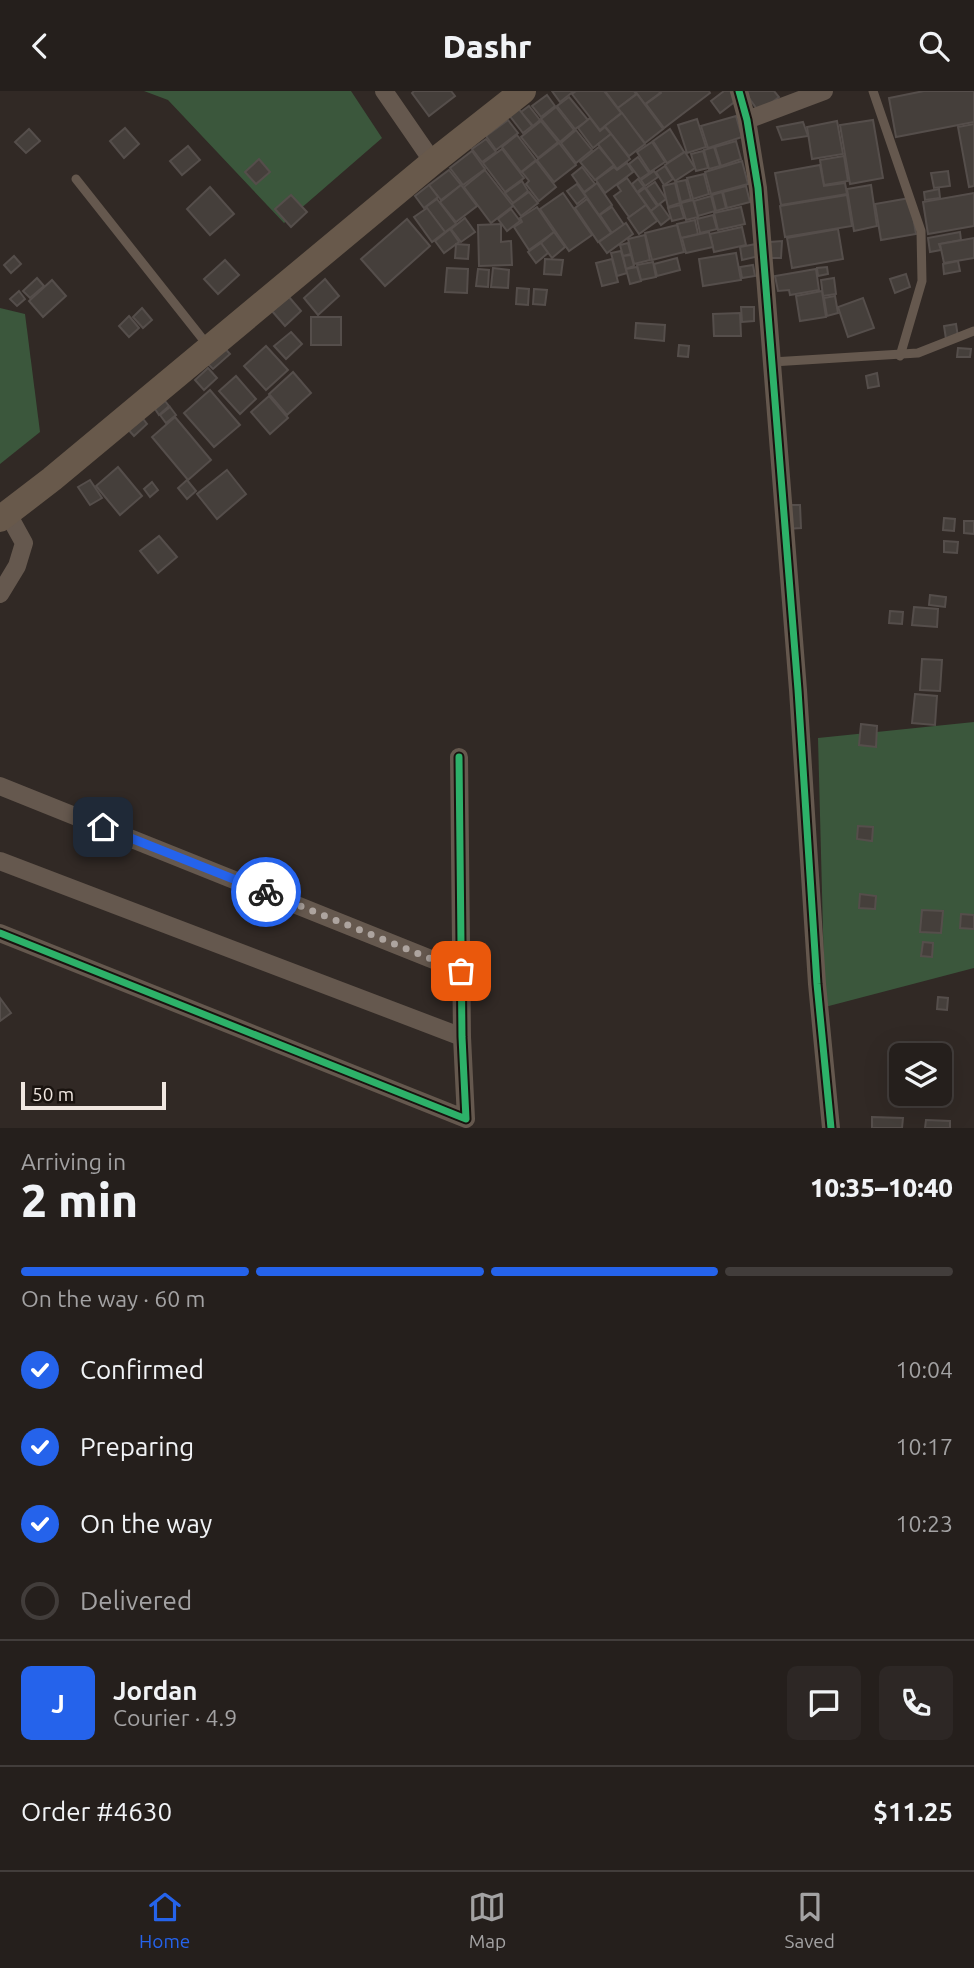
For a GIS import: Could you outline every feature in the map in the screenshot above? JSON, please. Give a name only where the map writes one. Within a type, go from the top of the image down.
[{"type":"street","points":[[384,91],[433,162]]},
{"type":"street","points":[[0,594],[17,566],[24,543],[4,517],[433,162],[523,91]]},
{"type":"street","points":[[739,91],[747,120],[758,188],[831,1128]]},
{"type":"street","points":[[747,120],[824,91]]},
{"type":"street","points":[[0,933],[466,1119],[462,1037],[459,757]]},
{"type":"street","points":[[0,786],[461,971]]},
{"type":"street","points":[[0,861],[462,1037]]},
{"type":"lane","points":[[873,91],[921,231],[922,281],[900,356]]},
{"type":"lane","points":[[76,179],[210,348]]},
{"type":"lane","points":[[772,362],[900,356],[932,349],[974,331]]},
{"type":"green space","points":[[144,91],[351,91],[382,138],[284,223],[168,100]]},
{"type":"green space","points":[[0,308],[25,314],[40,432],[0,464]]},
{"type":"green space","points":[[974,722],[974,968],[825,1007],[818,738]]},
{"type":"building","points":[[451,91],[455,96],[429,116],[412,93]]},
{"type":"building","points":[[552,91],[574,91],[560,102]]},
{"type":"building","points":[[576,91],[604,91],[621,113],[600,130],[572,94]]},
{"type":"building","points":[[605,91],[634,91],[636,94],[618,108]]},
{"type":"building","points":[[635,91],[659,91],[660,93],[645,104]]},
{"type":"building","points":[[660,91],[710,93],[664,128],[646,104],[661,93]]},
{"type":"building","points":[[724,91],[730,91],[737,100],[720,113],[711,101]]},
{"type":"building","points":[[744,91],[774,91],[779,97],[759,112]]},
{"type":"building","points":[[924,91],[974,91],[974,122],[896,137],[889,98]]},
{"type":"building","points":[[637,94],[663,129],[645,143],[618,108]]},
{"type":"building","points":[[547,95],[555,106],[541,117],[532,106]]},
{"type":"building","points":[[569,97],[588,120],[575,129],[557,106]]},
{"type":"building","points":[[529,106],[540,120],[533,126],[521,112]]},
{"type":"building","points":[[556,107],[574,130],[560,142],[541,119]]},
{"type":"building","points":[[518,108],[532,126],[523,133],[509,115]]},
{"type":"building","points":[[622,113],[645,144],[629,156],[605,126]]},
{"type":"building","points":[[736,116],[742,137],[708,148],[701,126]]},
{"type":"building","points":[[590,118],[600,131],[605,127],[611,134],[593,148],[578,128]]},
{"type":"building","points":[[697,119],[706,147],[687,153],[678,125]]},
{"type":"building","points":[[508,120],[518,133],[496,150],[486,136]]},
{"type":"building","points":[[873,120],[883,178],[850,184],[840,125]]},
{"type":"building","points":[[541,121],[558,142],[538,158],[521,137]]},
{"type":"building","points":[[837,121],[843,154],[812,159],[807,127]]},
{"type":"building","points":[[803,122],[808,136],[782,140],[777,127]]},
{"type":"building","points":[[974,124],[974,186],[969,187],[958,127]]},
{"type":"building","points":[[125,128],[139,144],[124,158],[110,141]]},
{"type":"building","points":[[29,129],[40,141],[26,153],[15,142]]},
{"type":"building","points":[[670,129],[684,152],[667,163],[653,141]]},
{"type":"building","points":[[576,130],[592,150],[576,163],[561,143]]},
{"type":"building","points":[[611,134],[630,159],[617,169],[598,144]]},
{"type":"building","points":[[517,135],[536,160],[521,172],[502,147]]},
{"type":"building","points":[[486,139],[496,152],[482,162],[472,149]]},
{"type":"building","points":[[736,141],[741,159],[721,166],[715,147]]},
{"type":"building","points":[[652,142],[665,162],[650,172],[637,152]]},
{"type":"building","points":[[559,143],[576,165],[554,182],[537,160]]},
{"type":"building","points":[[188,146],[200,160],[182,175],[170,161]]},
{"type":"building","points":[[599,147],[614,165],[595,180],[580,162]]},
{"type":"building","points":[[714,147],[720,166],[709,169],[704,150]]},
{"type":"building","points":[[502,149],[524,178],[505,192],[483,163]]},
{"type":"building","points":[[472,151],[485,169],[463,185],[450,168]]},
{"type":"building","points":[[703,151],[708,168],[696,171],[691,154]]},
{"type":"building","points":[[685,152],[695,168],[675,181],[665,165]]},
{"type":"building","points":[[844,156],[848,181],[824,185],[820,160]]},
{"type":"building","points":[[638,157],[649,173],[640,179],[629,164]]},
{"type":"building","points":[[259,159],[270,172],[256,184],[245,172]]},
{"type":"building","points":[[536,161],[556,187],[539,201],[526,184],[529,181],[522,172]]},
{"type":"building","points":[[742,161],[748,184],[711,194],[705,172]]},
{"type":"building","points":[[627,163],[633,172],[605,193],[596,180],[614,167],[617,170]]},
{"type":"building","points":[[820,165],[824,186],[845,183],[847,194],[781,205],[775,173]]},
{"type":"building","points":[[665,166],[673,179],[664,185],[656,172]]},
{"type":"building","points":[[582,167],[595,184],[584,192],[572,175]]},
{"type":"building","points":[[449,170],[461,185],[441,200],[429,185]]},
{"type":"building","points":[[485,170],[513,206],[491,223],[464,187]]},
{"type":"building","points":[[654,171],[658,177],[645,186],[641,180]]},
{"type":"building","points":[[948,171],[950,186],[934,188],[931,173]]},
{"type":"building","points":[[704,174],[709,194],[693,199],[687,178]]},
{"type":"building","points":[[627,178],[646,205],[629,217],[614,196],[621,191],[617,185]]},
{"type":"building","points":[[638,179],[644,187],[637,192],[632,184]]},
{"type":"building","points":[[686,180],[691,199],[681,202],[676,182]]},
{"type":"building","points":[[522,181],[528,191],[513,203],[505,193]]},
{"type":"building","points":[[655,182],[666,199],[658,205],[646,188]]},
{"type":"building","points":[[597,183],[612,205],[599,215],[584,193]]},
{"type":"building","points":[[675,183],[680,203],[668,207],[663,186]]},
{"type":"building","points":[[577,184],[586,197],[577,204],[567,191]]},
{"type":"building","points":[[429,185],[438,197],[424,208],[415,196]]},
{"type":"building","points":[[461,185],[477,206],[456,222],[440,202]]},
{"type":"building","points":[[871,185],[877,226],[854,231],[847,189]]},
{"type":"building","points":[[746,186],[750,202],[727,208],[723,192]]},
{"type":"building","points":[[210,187],[234,214],[210,235],[187,209]]},
{"type":"building","points":[[645,188],[657,206],[651,211],[638,193]]},
{"type":"building","points":[[939,189],[940,198],[925,200],[924,192]]},
{"type":"building","points":[[529,192],[538,203],[521,216],[512,204]]},
{"type":"building","points":[[722,192],[726,208],[716,211],[712,195]]},
{"type":"building","points":[[563,193],[592,235],[569,251],[540,209]]},
{"type":"building","points":[[974,193],[974,226],[928,234],[923,202]]},
{"type":"building","points":[[291,195],[307,212],[291,227],[275,209]]},
{"type":"building","points":[[847,195],[852,226],[785,237],[780,206]]},
{"type":"building","points":[[711,196],[715,211],[698,216],[694,201]]},
{"type":"building","points":[[910,198],[916,234],[881,240],[875,204]]},
{"type":"building","points":[[437,199],[456,224],[445,232],[426,207]]},
{"type":"building","points":[[587,199],[611,233],[598,242],[575,208]]},
{"type":"building","points":[[693,200],[698,217],[686,220],[681,203]]},
{"type":"building","points":[[660,204],[670,218],[661,225],[651,211]]},
{"type":"building","points":[[646,205],[657,221],[639,234],[628,218]]},
{"type":"building","points":[[680,205],[684,218],[672,221],[668,208]]},
{"type":"building","points":[[537,207],[554,232],[529,250],[514,227],[522,222],[520,218]]},
{"type":"building","points":[[612,207],[624,225],[612,233],[600,215]]},
{"type":"building","points":[[741,207],[745,224],[718,230],[714,213]]},
{"type":"building","points":[[427,208],[445,232],[432,242],[414,217]]},
{"type":"building","points":[[511,209],[520,221],[507,231],[498,219]]},
{"type":"building","points":[[713,215],[717,229],[700,233],[697,219]]},
{"type":"building","points":[[465,218],[475,232],[461,242],[451,229]]},
{"type":"building","points":[[407,219],[430,246],[385,286],[361,259]]},
{"type":"building","points":[[695,220],[698,234],[681,238],[677,224]]},
{"type":"building","points":[[626,223],[633,234],[607,253],[599,242]]},
{"type":"building","points":[[501,224],[501,242],[511,241],[512,265],[479,266],[478,225]]},
{"type":"building","points":[[677,225],[684,252],[652,260],[645,233]]},
{"type":"building","points":[[742,227],[746,245],[714,252],[710,234]]},
{"type":"building","points":[[450,229],[459,242],[444,253],[435,241]]},
{"type":"building","points":[[838,229],[843,259],[792,268],[787,238]]},
{"type":"building","points":[[554,232],[565,247],[552,258],[541,243]]},
{"type":"building","points":[[709,232],[713,247],[686,253],[682,238]]},
{"type":"building","points":[[960,232],[961,240],[939,244],[941,250],[930,252],[928,238]]},
{"type":"building","points":[[645,235],[650,260],[634,264],[628,239]]},
{"type":"building","points":[[974,238],[974,258],[944,263],[940,244]]},
{"type":"building","points":[[782,241],[781,258],[771,258],[770,242]]},
{"type":"building","points":[[541,243],[548,253],[536,263],[528,252]]},
{"type":"building","points":[[628,243],[631,254],[623,256],[620,245]]},
{"type":"building","points":[[456,244],[469,245],[468,259],[455,258]]},
{"type":"building","points":[[756,244],[759,256],[742,260],[740,247]]},
{"type":"building","points":[[621,251],[627,273],[617,276],[611,253]]},
{"type":"building","points":[[736,253],[741,280],[703,286],[699,259]]},
{"type":"building","points":[[631,255],[634,266],[626,269],[623,256]]},
{"type":"building","points":[[14,256],[21,264],[11,273],[4,265]]},
{"type":"building","points":[[677,258],[680,270],[657,276],[654,264]]},
{"type":"building","points":[[545,259],[563,260],[561,275],[544,274]]},
{"type":"building","points":[[612,259],[618,282],[602,286],[596,263]]},
{"type":"building","points":[[225,260],[239,275],[218,294],[204,279]]},
{"type":"building","points":[[958,261],[960,271],[944,274],[943,264]]},
{"type":"building","points":[[653,262],[656,277],[641,280],[637,265]]},
{"type":"building","points":[[753,265],[755,276],[742,278],[740,267]]},
{"type":"building","points":[[637,267],[641,281],[630,284],[626,269]]},
{"type":"building","points":[[827,267],[828,274],[818,276],[817,268]]},
{"type":"building","points":[[447,268],[468,269],[467,293],[445,292]]},
{"type":"building","points":[[493,268],[509,270],[508,288],[491,287]]},
{"type":"building","points":[[478,269],[489,270],[488,287],[476,286]]},
{"type":"building","points":[[816,269],[819,290],[790,295],[789,290],[778,291],[775,276]]},
{"type":"building","points":[[906,274],[910,287],[895,293],[890,279]]},
{"type":"building","points":[[37,278],[44,286],[30,298],[23,291]]},
{"type":"building","points":[[834,278],[836,294],[823,296],[821,280]]},
{"type":"building","points":[[325,279],[339,296],[318,315],[304,298]]},
{"type":"building","points":[[52,280],[66,296],[43,317],[29,301]]},
{"type":"building","points":[[517,288],[529,289],[528,305],[516,304]]},
{"type":"building","points":[[534,289],[547,290],[545,305],[533,304]]},
{"type":"building","points":[[19,291],[25,299],[17,306],[10,299]]},
{"type":"building","points":[[822,291],[826,317],[800,321],[796,296]]},
{"type":"building","points":[[835,296],[838,313],[827,316],[824,298]]},
{"type":"building","points":[[289,297],[301,311],[285,326],[272,311]]},
{"type":"building","points":[[863,298],[874,328],[848,337],[838,307]]},
{"type":"building","points":[[741,307],[754,307],[754,321],[742,322]]},
{"type":"building","points":[[142,308],[152,320],[143,328],[133,317]]},
{"type":"building","points":[[740,313],[741,336],[714,336],[713,314]]},
{"type":"building","points":[[129,316],[139,328],[129,337],[119,326]]},
{"type":"building","points":[[311,317],[341,317],[341,345],[311,345]]},
{"type":"building","points":[[636,323],[665,325],[664,341],[635,338]]},
{"type":"building","points":[[956,324],[958,337],[946,339],[944,326]]},
{"type":"building","points":[[291,332],[302,344],[286,359],[274,346]]},
{"type":"building","points":[[220,343],[230,354],[213,369],[203,359]]},
{"type":"building","points":[[679,345],[689,346],[688,357],[678,356]]},
{"type":"building","points":[[266,346],[288,370],[266,390],[244,366]]},
{"type":"building","points":[[958,348],[971,349],[970,357],[957,357]]},
{"type":"building","points":[[208,368],[217,378],[204,390],[195,380]]},
{"type":"building","points":[[293,372],[311,393],[287,415],[269,394]]},
{"type":"building","points":[[877,373],[879,386],[868,388],[866,376]]},
{"type":"building","points":[[236,376],[256,399],[240,414],[219,391]]},
{"type":"building","points":[[210,390],[240,425],[214,447],[184,413]]},
{"type":"building","points":[[269,396],[288,418],[270,434],[251,412]]},
{"type":"building","points":[[165,401],[169,406],[159,415],[155,409]]},
{"type":"building","points":[[170,407],[176,415],[166,423],[160,415]]},
{"type":"building","points":[[140,415],[147,424],[134,436],[126,427]]},
{"type":"building","points":[[175,417],[211,460],[188,480],[152,437]]},
{"type":"building","points":[[118,467],[142,496],[120,515],[96,486]]},
{"type":"building","points":[[227,470],[246,494],[217,519],[197,494]]},
{"type":"building","points":[[90,480],[102,498],[90,505],[78,487]]},
{"type":"building","points":[[187,480],[196,491],[187,499],[178,488]]},
{"type":"building","points":[[152,482],[158,490],[150,497],[144,489]]},
{"type":"building","points":[[785,505],[800,505],[801,528],[786,529]]},
{"type":"building","points":[[944,518],[955,519],[954,531],[943,530]]},
{"type":"building","points":[[964,521],[974,521],[974,534],[964,533]]},
{"type":"building","points":[[159,536],[177,557],[158,573],[140,551]]},
{"type":"building","points":[[944,541],[958,542],[957,553],[944,552]]},
{"type":"building","points":[[930,595],[946,597],[945,607],[929,605]]},
{"type":"building","points":[[914,607],[938,609],[937,627],[912,625]]},
{"type":"building","points":[[890,611],[903,612],[902,624],[889,623]]},
{"type":"building","points":[[922,659],[942,660],[940,691],[920,690]]},
{"type":"building","points":[[915,694],[937,696],[935,725],[912,723]]},
{"type":"building","points":[[861,724],[877,726],[876,747],[859,745]]},
{"type":"building","points":[[858,826],[873,827],[872,841],[857,839]]},
{"type":"building","points":[[860,894],[876,896],[875,909],[859,908]]},
{"type":"building","points":[[922,910],[943,911],[941,933],[920,932]]},
{"type":"building","points":[[961,914],[974,915],[974,929],[960,928]]},
{"type":"building","points":[[923,942],[933,943],[932,957],[921,956]]},
{"type":"building","points":[[938,997],[948,998],[947,1010],[937,1009]]},
{"type":"building","points":[[0,998],[11,1013],[0,1021]]},
{"type":"building","points":[[872,1117],[903,1118],[902,1128],[872,1128]]},
{"type":"building","points":[[926,1120],[950,1121],[950,1128],[925,1128]]},
{"type":"cycle path","points":[[739,91],[747,120],[758,188],[798,690],[817,984],[831,1128]]},
{"type":"cycle path","points":[[0,933],[466,1119],[462,1037],[459,757]]},
{"type":"way so far","points":[[266,892],[461,971]]},
{"type":"route","points":[[103,827],[266,892]]}]
